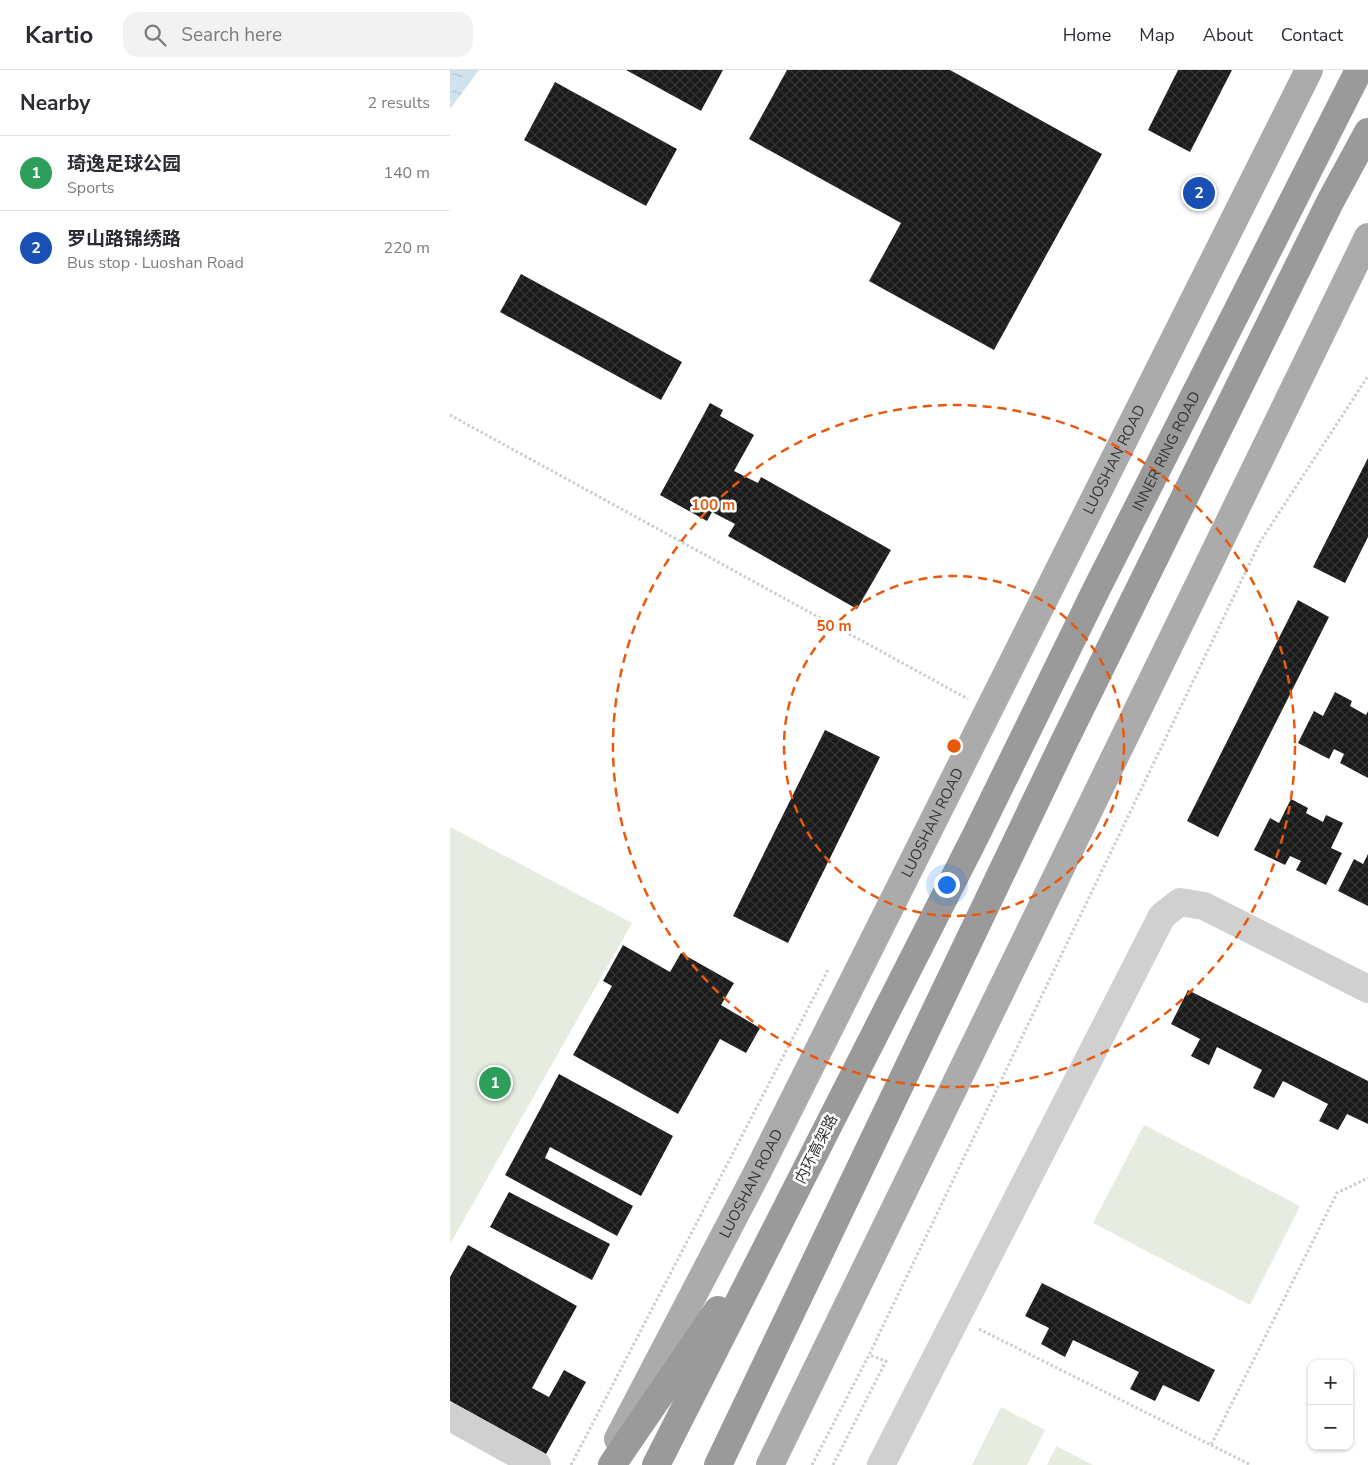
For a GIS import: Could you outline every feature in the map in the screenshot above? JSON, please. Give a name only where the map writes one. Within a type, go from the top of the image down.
[{"type":"highway","name":"INNER RING ROAD","points":[[977,833],[1096,590],[1360,70]]},
{"type":"highway","points":[[718,1465],[1012,850],[1330,202],[1368,132]]},
{"type":"highway","name":"内环高架路","points":[[656,1465],[977,833]]},
{"type":"highway","points":[[612,1465],[780,1220]]},
{"type":"main road","name":"LUOSHAN ROAD","points":[[605,1465],[758,1171],[1309,70]]},
{"type":"main road","points":[[770,1465],[1368,237]]},
{"type":"lane","points":[[881,1465],[1162,916],[1180,902],[1204,906],[1368,989]]},
{"type":"lane","points":[[450,1417],[536,1465]]},
{"type":"path","points":[[812,1465],[869,1355],[1260,542],[1368,376]]},
{"type":"path","points":[[450,415],[969,699]]},
{"type":"path","points":[[1212,1446],[1337,1193],[1368,1178]]},
{"type":"path","points":[[957,1318],[1251,1465]]},
{"type":"path","points":[[833,1465],[886,1361],[869,1355]]},
{"type":"shaded area","points":[[450,827],[632,923],[450,1244]]},
{"type":"shaded area","points":[[1144,1125],[1300,1206],[1250,1305],[1093,1223]]},
{"type":"shaded area","points":[[1001,1407],[1045,1430],[1027,1465],[972,1465]]},
{"type":"shaded area","points":[[1056,1446],[1093,1465],[1047,1465]]},
{"type":"water","points":[[450,70],[479,70],[450,109]]},
{"type":"building","points":[[626,70],[723,70],[701,111]]},
{"type":"building","points":[[787,70],[950,70],[1102,154],[994,350],[869,281],[901,223],[749,139]]},
{"type":"building","points":[[1178,70],[1232,70],[1190,152],[1148,130]]},
{"type":"building","points":[[555,82],[677,149],[646,206],[524,140]]},
{"type":"building","points":[[521,274],[682,362],[661,400],[500,312]]},
{"type":"building","points":[[710,403],[723,410],[720,416],[754,435],[734,471],[758,483],[761,477],[891,550],[857,609],[728,536],[735,524],[712,512],[707,521],[660,495]]},
{"type":"building","points":[[1368,458],[1368,537],[1345,583],[1313,567]]},
{"type":"building","points":[[1298,600],[1329,617],[1218,837],[1187,821]]},
{"type":"building","points":[[1335,692],[1352,701],[1350,706],[1366,715],[1368,711],[1368,778],[1340,763],[1344,754],[1334,749],[1329,759],[1298,743],[1314,711],[1323,716]]},
{"type":"building","points":[[825,730],[880,757],[788,943],[733,916]]},
{"type":"building","points":[[1291,799],[1308,808],[1306,813],[1323,822],[1326,815],[1343,823],[1331,848],[1342,853],[1326,885],[1296,870],[1301,861],[1290,856],[1285,865],[1254,850],[1270,818],[1279,823]]},
{"type":"building","points":[[1368,854],[1368,906],[1338,891],[1354,859],[1363,864]]},
{"type":"building","points":[[623,945],[670,972],[681,953],[734,983],[721,1005],[760,1028],[746,1053],[720,1039],[678,1114],[573,1055],[612,986],[603,981]]},
{"type":"building","points":[[1188,990],[1368,1081],[1368,1124],[1347,1114],[1338,1130],[1319,1121],[1328,1104],[1283,1081],[1274,1098],[1253,1088],[1262,1070],[1217,1047],[1209,1065],[1191,1056],[1200,1039],[1171,1024]]},
{"type":"building","points":[[559,1074],[673,1136],[641,1196],[550,1147],[545,1158],[633,1206],[617,1236],[505,1175]]},
{"type":"building","points":[[509,1192],[610,1244],[592,1280],[490,1227]]},
{"type":"building","points":[[468,1245],[577,1306],[532,1388],[549,1397],[564,1370],[586,1382],[546,1454],[450,1401],[450,1277]]},
{"type":"building","points":[[1042,1283],[1215,1370],[1199,1402],[1163,1385],[1155,1401],[1130,1389],[1139,1372],[1073,1340],[1065,1357],[1041,1344],[1049,1328],[1025,1316]]},
{"type":"place","name":"罗山路锦绣路","points":[[1199,193]]},
{"type":"place","name":"琦逸足球公园","points":[[495,1083]]}]
